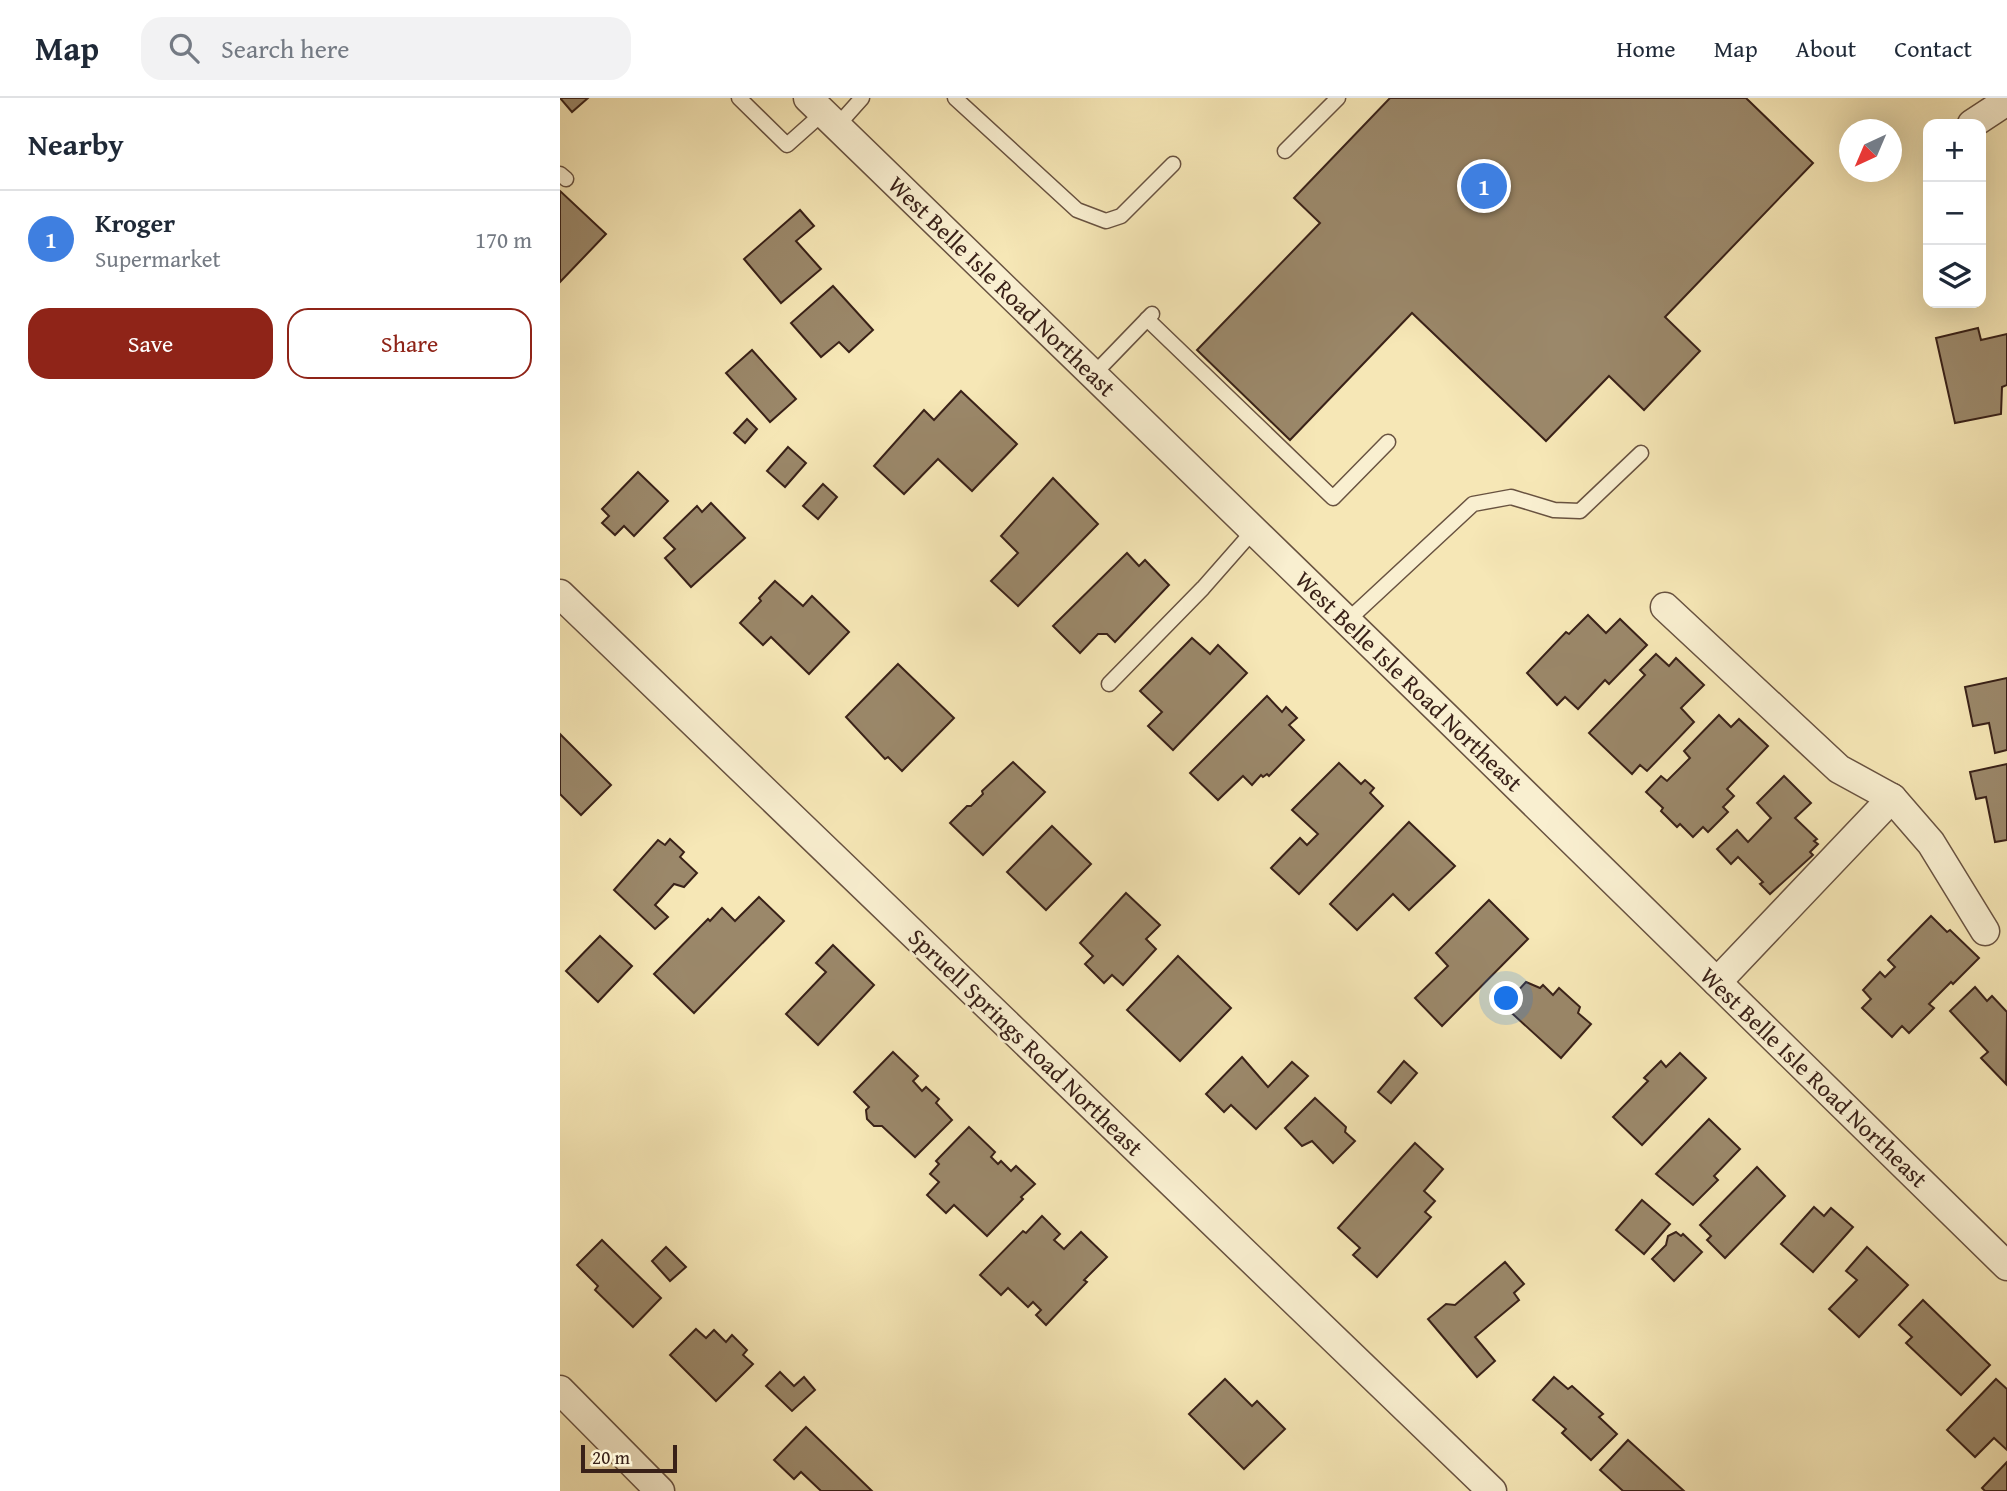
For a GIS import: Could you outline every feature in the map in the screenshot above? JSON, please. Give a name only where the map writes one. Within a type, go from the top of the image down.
[{"type":"street","points":[[1980,119],[2007,101]]},
{"type":"street","name":"West Belle Isle Road Northeast","points":[[823,112],[2007,1266]]},
{"type":"street","name":"Spruell Springs Road Northeast","points":[[560,594],[1492,1491]]},
{"type":"street","points":[[1665,607],[1839,769],[1892,798],[1931,843],[1985,931]]},
{"type":"street","points":[[1717,982],[1892,798]]},
{"type":"street","points":[[560,1390],[660,1491]]},
{"type":"lane","points":[[739,98],[787,145],[823,112],[862,98]]},
{"type":"lane","points":[[955,98],[1077,210],[1106,221],[1121,216],[1173,164]]},
{"type":"lane","points":[[1285,151],[1339,98]]},
{"type":"lane","points":[[1093,375],[1150,316],[1333,498],[1388,442]]},
{"type":"lane","points":[[1347,621],[1473,504],[1511,497],[1554,510],[1580,511],[1641,453]]},
{"type":"lane","points":[[1109,684],[1203,588],[1254,530]]},
{"type":"building","points":[[560,98],[588,98],[572,112]]},
{"type":"building","points":[[1390,98],[1746,98],[1813,163],[1665,317],[1700,351],[1644,410],[1609,376],[1546,441],[1412,313],[1290,440],[1197,350],[1320,223],[1294,198]]},
{"type":"building","points":[[560,191],[606,234],[560,282]]},
{"type":"building","points":[[800,210],[814,226],[796,241],[821,269],[781,303],[744,259]]},
{"type":"building","points":[[833,286],[873,330],[849,352],[839,342],[821,357],[791,323]]},
{"type":"building","points":[[1978,328],[1981,340],[2007,334],[2007,385],[2002,387],[2001,414],[1955,423],[1936,338]]},
{"type":"building","points":[[752,350],[796,399],[770,422],[726,373]]},
{"type":"building","points":[[961,391],[1017,444],[972,491],[938,459],[904,494],[874,466],[924,410],[934,420]]},
{"type":"building","points":[[747,419],[757,429],[745,443],[734,433]]},
{"type":"building","points":[[788,447],[806,463],[785,487],[767,471]]},
{"type":"building","points":[[638,472],[668,501],[634,536],[624,526],[615,535],[602,523],[609,516],[602,509]]},
{"type":"building","points":[[1053,478],[1098,524],[1018,606],[991,581],[1018,553],[1001,536]]},
{"type":"building","points":[[823,484],[837,497],[818,519],[803,506]]},
{"type":"building","points":[[711,503],[745,538],[691,587],[665,558],[675,549],[664,538],[697,506],[702,512]]},
{"type":"building","points":[[1127,553],[1139,566],[1145,560],[1169,585],[1115,642],[1107,634],[1098,634],[1080,653],[1053,626]]},
{"type":"building","points":[[775,581],[803,606],[812,596],[849,632],[809,674],[771,637],[763,645],[740,623]]},
{"type":"building","points":[[1588,615],[1606,633],[1620,619],[1647,645],[1609,684],[1605,680],[1578,709],[1565,697],[1557,705],[1527,673],[1566,632],[1569,634]]},
{"type":"building","points":[[1192,638],[1210,654],[1218,645],[1247,673],[1173,750],[1148,726],[1162,712],[1140,691]]},
{"type":"building","points":[[1656,654],[1669,666],[1676,658],[1704,685],[1681,708],[1694,722],[1647,771],[1640,765],[1632,774],[1589,733],[1645,675],[1640,670]]},
{"type":"building","points":[[898,664],[954,718],[902,771],[888,757],[885,759],[846,717]]},
{"type":"building","points":[[2007,678],[2007,750],[1995,753],[1989,723],[1973,726],[1965,687]]},
{"type":"building","points":[[1267,696],[1282,712],[1286,707],[1297,718],[1289,725],[1304,740],[1269,776],[1261,775],[1252,785],[1243,776],[1218,800],[1190,773]]},
{"type":"building","points":[[1719,715],[1731,727],[1739,719],[1768,746],[1727,789],[1734,796],[1723,807],[1728,812],[1708,832],[1703,827],[1693,837],[1680,824],[1677,827],[1661,811],[1663,808],[1646,792],[1661,776],[1667,781],[1690,758],[1684,751]]},
{"type":"building","points":[[560,734],[611,785],[581,815],[560,794]]},
{"type":"building","points":[[1013,762],[1045,792],[983,855],[950,823],[967,806],[971,806],[983,794],[982,791]]},
{"type":"building","points":[[1339,763],[1361,784],[1365,780],[1374,788],[1370,793],[1383,806],[1299,894],[1271,868],[1300,838],[1307,845],[1318,834],[1292,810]]},
{"type":"building","points":[[2007,764],[2007,840],[1995,842],[1986,797],[1976,799],[1970,772]]},
{"type":"building","points":[[1784,776],[1811,803],[1795,818],[1817,839],[1814,841],[1818,844],[1810,852],[1813,855],[1770,894],[1760,884],[1763,882],[1738,857],[1731,864],[1717,849],[1737,830],[1748,842],[1771,818],[1757,803]]},
{"type":"building","points":[[1409,822],[1455,866],[1409,910],[1393,894],[1357,930],[1330,904]]},
{"type":"building","points":[[1052,826],[1091,864],[1046,910],[1007,872]]},
{"type":"building","points":[[670,839],[684,852],[680,857],[697,873],[684,887],[674,884],[655,905],[668,917],[655,929],[614,890],[658,840],[665,845]]},
{"type":"building","points":[[1126,893],[1160,925],[1146,939],[1156,949],[1123,985],[1112,975],[1104,983],[1085,964],[1093,956],[1080,943]]},
{"type":"building","points":[[759,897],[784,921],[694,1013],[654,974],[722,908],[735,921]]},
{"type":"building","points":[[1489,900],[1528,939],[1442,1026],[1415,998],[1448,966],[1436,953]]},
{"type":"building","points":[[1931,916],[1979,958],[1929,1004],[1934,1008],[1909,1033],[1902,1026],[1892,1037],[1862,1008],[1871,999],[1863,990],[1880,972],[1885,977],[1895,967],[1888,960]]},
{"type":"building","points":[[600,936],[632,966],[598,1002],[566,971]]},
{"type":"building","points":[[833,945],[874,985],[818,1045],[786,1014],[826,972],[816,963]]},
{"type":"building","points":[[1178,956],[1231,1008],[1180,1061],[1127,1010]]},
{"type":"building","points":[[1526,982],[1540,988],[1543,985],[1553,995],[1559,988],[1580,1007],[1578,1013],[1591,1024],[1561,1058],[1504,1006]]},
{"type":"building","points":[[1975,987],[1987,1001],[1992,996],[2007,1012],[2006,1084],[1981,1058],[1988,1052],[1950,1011]]},
{"type":"building","points":[[893,1052],[918,1076],[913,1081],[922,1091],[926,1087],[939,1099],[936,1103],[952,1120],[915,1157],[882,1126],[874,1126],[867,1119],[866,1110],[869,1107],[854,1092]]},
{"type":"building","points":[[1680,1053],[1706,1078],[1642,1145],[1613,1117],[1648,1081],[1644,1078],[1661,1061],[1666,1067]]},
{"type":"building","points":[[1242,1057],[1268,1087],[1292,1062],[1308,1076],[1256,1129],[1231,1105],[1224,1112],[1206,1094]]},
{"type":"building","points":[[1404,1061],[1417,1073],[1391,1103],[1378,1092]]},
{"type":"building","points":[[1315,1098],[1346,1127],[1345,1132],[1355,1141],[1333,1163],[1312,1141],[1302,1146],[1285,1128]]},
{"type":"building","points":[[1709,1119],[1740,1149],[1714,1176],[1718,1180],[1693,1205],[1656,1174]]},
{"type":"building","points":[[969,1127],[995,1152],[991,1157],[998,1164],[1001,1161],[1011,1171],[1016,1166],[1035,1184],[987,1236],[954,1205],[946,1213],[927,1195],[939,1182],[930,1174],[939,1164],[936,1161]]},
{"type":"building","points":[[1415,1143],[1443,1169],[1424,1191],[1435,1201],[1425,1212],[1431,1217],[1377,1277],[1353,1255],[1360,1248],[1338,1228]]},
{"type":"building","points":[[1757,1167],[1785,1196],[1725,1258],[1707,1240],[1711,1236],[1700,1225]]},
{"type":"building","points":[[1642,1200],[1670,1224],[1644,1254],[1616,1230]]},
{"type":"building","points":[[1814,1207],[1824,1216],[1831,1208],[1853,1227],[1813,1272],[1781,1244]]},
{"type":"building","points":[[1042,1216],[1060,1234],[1054,1240],[1064,1249],[1081,1232],[1107,1257],[1046,1325],[1036,1315],[1041,1310],[1033,1302],[1028,1307],[1008,1288],[1001,1295],[980,1275],[1023,1231],[1026,1233]]},
{"type":"building","points":[[1676,1232],[1681,1236],[1683,1234],[1702,1252],[1674,1281],[1652,1259],[1666,1245],[1668,1236]]},
{"type":"building","points":[[602,1240],[661,1298],[633,1327],[595,1290],[598,1286],[577,1265]]},
{"type":"building","points":[[666,1247],[686,1267],[670,1281],[652,1261]]},
{"type":"building","points":[[1867,1247],[1908,1285],[1859,1337],[1829,1309],[1857,1280],[1846,1271]]},
{"type":"building","points":[[1505,1262],[1524,1284],[1514,1293],[1519,1300],[1475,1337],[1495,1361],[1477,1377],[1428,1319],[1446,1304],[1455,1305]]},
{"type":"building","points":[[1923,1300],[1990,1365],[1961,1395],[1906,1343],[1912,1337],[1899,1325]]},
{"type":"building","points":[[696,1329],[706,1338],[714,1330],[726,1342],[732,1335],[747,1350],[743,1355],[753,1364],[716,1401],[670,1355]]},
{"type":"building","points":[[780,1372],[794,1386],[804,1377],[815,1390],[792,1411],[766,1386]]},
{"type":"building","points":[[1554,1377],[1568,1389],[1572,1386],[1603,1414],[1599,1417],[1617,1434],[1591,1460],[1562,1433],[1566,1429],[1533,1400]]},
{"type":"building","points":[[1225,1379],[1252,1406],[1257,1401],[1285,1429],[1244,1469],[1189,1414]]},
{"type":"building","points":[[1996,1379],[2007,1389],[2007,1450],[1994,1438],[1975,1457],[1947,1430]]},
{"type":"building","points":[[806,1427],[872,1491],[821,1491],[801,1472],[794,1479],[774,1460]]},
{"type":"building","points":[[1628,1440],[1684,1491],[1623,1491],[1600,1470]]},
{"type":"building","points":[[2007,1462],[2007,1491],[1985,1491],[1982,1488]]},
{"type":"place","name":"Kroger","points":[[1484,186]]}]
